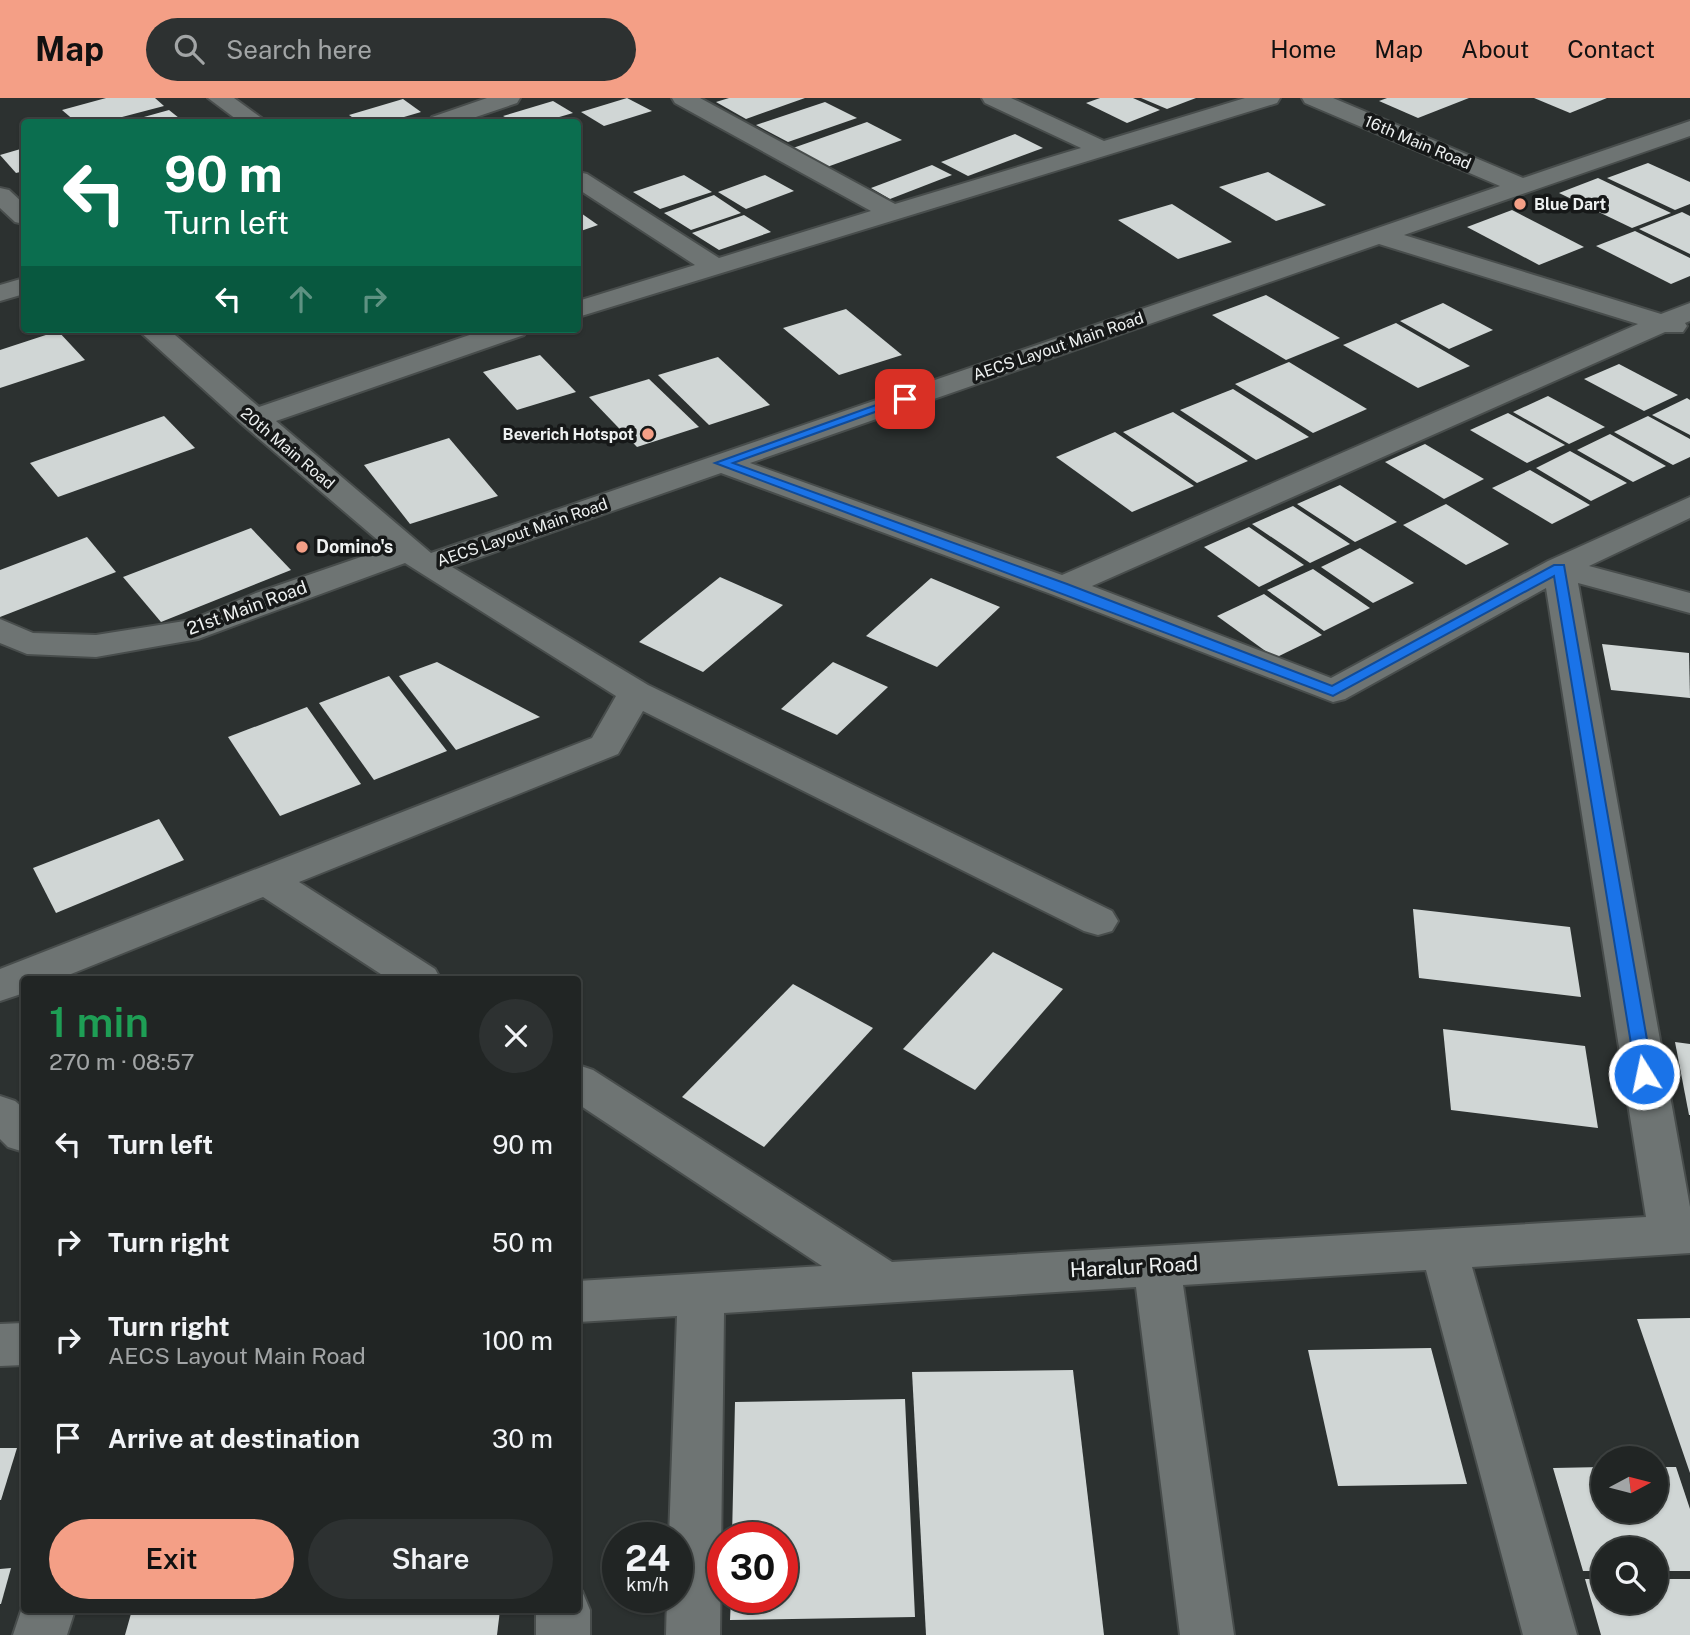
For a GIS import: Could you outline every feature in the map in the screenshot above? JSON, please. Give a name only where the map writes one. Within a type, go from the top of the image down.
[{"type":"street","points":[[219,98],[250,119]]},
{"type":"street","points":[[449,98],[480,117],[509,98]]},
{"type":"street","points":[[683,98],[893,213]]},
{"type":"street","points":[[993,98],[1102,149]]},
{"type":"street","points":[[581,308],[1269,98]]},
{"type":"street","name":"16th Main Road","points":[[1312,98],[1524,187]]},
{"type":"street","name":"AECS Layout Main Road","points":[[417,558],[722,463],[1690,128]]},
{"type":"street","points":[[581,181],[716,267]]},
{"type":"street","points":[[0,195],[21,214]]},
{"type":"street","points":[[1377,235],[1676,327]]},
{"type":"street","points":[[0,293],[21,287]]},
{"type":"street","points":[[1063,587],[1676,327],[1690,311]]},
{"type":"street","name":"20th Main Road","points":[[156,333],[417,558],[636,693],[1098,921]]},
{"type":"street","points":[[253,419],[502,333]]},
{"type":"street","points":[[722,463],[1063,587],[1333,691],[1559,568],[1690,506]]},
{"type":"street","name":"21st Main Road","points":[[0,629],[27,643],[96,646],[198,629],[268,600],[417,558]]},
{"type":"street","points":[[1559,568],[1690,603]]},
{"type":"street","points":[[1559,568],[1681,1234]]},
{"type":"street","points":[[26,976],[606,746],[636,693]]},
{"type":"street","points":[[268,881],[415,976]]},
{"type":"street","points":[[0,986],[21,978]]},
{"type":"street","points":[[581,1084],[885,1282]]},
{"type":"street","points":[[0,1113],[21,1131]]},
{"type":"street","name":"Haralur Road","points":[[581,1301],[1681,1234]]},
{"type":"street","points":[[1444,1249],[1550,1635]]},
{"type":"street","points":[[1157,1266],[1207,1635]]},
{"type":"street","points":[[693,1635],[701,1294]]},
{"type":"street","points":[[0,1345],[21,1344]]},
{"type":"street","points":[[40,1635],[47,1613]]},
{"type":"street","points":[[562,1635],[564,1613]]},
{"type":"building","points":[[106,98],[155,98],[164,106],[114,119],[72,119],[62,110]]},
{"type":"building","points":[[627,98],[652,111],[604,126],[581,112]]},
{"type":"building","points":[[729,98],[805,98],[746,119],[716,102]]},
{"type":"building","points":[[1100,98],[1133,98],[1160,110],[1127,123],[1086,103]]},
{"type":"building","points":[[1141,98],[1196,98],[1167,109]]},
{"type":"building","points":[[1387,98],[1469,98],[1418,118],[1379,101]]},
{"type":"building","points":[[1534,98],[1607,98],[1570,113]]},
{"type":"building","points":[[403,99],[421,112],[397,119],[355,119],[349,115]]},
{"type":"building","points":[[553,101],[573,113],[552,119],[508,119],[503,116]]},
{"type":"building","points":[[825,102],[857,118],[788,142],[756,125]]},
{"type":"building","points":[[169,110],[180,119],[137,119]]},
{"type":"building","points":[[867,122],[902,140],[827,167],[793,148]]},
{"type":"building","points":[[1015,134],[1043,148],[968,176],[941,162]]},
{"type":"building","points":[[21,149],[21,172],[16,173],[0,155]]},
{"type":"building","points":[[1648,163],[1690,182],[1690,204],[1675,210],[1607,178]]},
{"type":"building","points":[[932,165],[952,175],[890,199],[871,188]]},
{"type":"building","points":[[1268,172],[1326,205],[1276,221],[1219,187]]},
{"type":"building","points":[[684,175],[712,192],[660,209],[633,192]]},
{"type":"building","points":[[765,175],[794,191],[746,209],[718,192]]},
{"type":"building","points":[[1598,178],[1671,213],[1632,228],[1559,193]]},
{"type":"building","points":[[714,195],[741,213],[691,230],[664,213]]},
{"type":"building","points":[[1172,204],[1232,242],[1178,259],[1118,220]]},
{"type":"building","points":[[1512,210],[1584,247],[1539,265],[1467,227]]},
{"type":"building","points":[[1682,212],[1690,216],[1690,254],[1639,229]]},
{"type":"building","points":[[581,213],[598,225],[581,231]]},
{"type":"building","points":[[744,215],[771,232],[719,250],[692,233]]},
{"type":"building","points":[[1635,231],[1690,258],[1690,276],[1671,284],[1596,246]]},
{"type":"building","points":[[1266,295],[1340,338],[1286,360],[1212,315]]},
{"type":"building","points":[[1443,303],[1493,330],[1449,349],[1400,321]]},
{"type":"building","points":[[846,309],[902,355],[839,375],[783,328]]},
{"type":"building","points":[[1396,323],[1470,366],[1418,388],[1343,345]]},
{"type":"building","points":[[52,333],[60,333],[85,360],[0,388],[0,350]]},
{"type":"building","points":[[540,355],[576,392],[517,410],[483,372]]},
{"type":"building","points":[[718,357],[770,405],[709,425],[658,375]]},
{"type":"building","points":[[1289,362],[1367,409],[1313,433],[1235,384]]},
{"type":"building","points":[[1619,364],[1678,395],[1644,411],[1584,379]]},
{"type":"building","points":[[649,379],[699,427],[637,447],[589,397]]},
{"type":"building","points":[[1233,389],[1309,437],[1256,460],[1180,410]]},
{"type":"building","points":[[1548,396],[1605,427],[1569,444],[1513,412]]},
{"type":"building","points":[[1687,398],[1690,400],[1690,435],[1652,415]]},
{"type":"building","points":[[1173,412],[1248,461],[1197,483],[1123,432]]},
{"type":"building","points":[[1508,413],[1565,445],[1527,463],[1470,430]]},
{"type":"building","points":[[164,416],[195,448],[58,497],[30,463]]},
{"type":"building","points":[[1648,416],[1690,439],[1690,457],[1673,465],[1614,432]]},
{"type":"building","points":[[1115,432],[1194,486],[1132,512],[1056,457]]},
{"type":"building","points":[[1610,434],[1666,466],[1633,482],[1577,450]]},
{"type":"building","points":[[449,438],[498,496],[410,524],[364,465]]},
{"type":"building","points":[[1425,444],[1484,479],[1444,499],[1385,462]]},
{"type":"building","points":[[1570,451],[1627,483],[1591,501],[1536,468]]},
{"type":"building","points":[[1530,470],[1590,505],[1552,524],[1492,488]]},
{"type":"building","points":[[1340,485],[1397,522],[1355,542],[1297,504]]},
{"type":"building","points":[[1446,504],[1509,544],[1466,565],[1403,525]]},
{"type":"building","points":[[1293,506],[1350,544],[1310,563],[1252,524]]},
{"type":"building","points":[[1249,527],[1304,565],[1259,587],[1204,547]]},
{"type":"building","points":[[251,528],[291,570],[161,622],[123,577]]},
{"type":"building","points":[[87,537],[116,572],[0,617],[0,570]]},
{"type":"building","points":[[1360,548],[1414,583],[1373,603],[1321,567]]},
{"type":"building","points":[[1313,569],[1370,608],[1324,631],[1267,590]]},
{"type":"building","points":[[720,577],[783,605],[703,672],[639,642]]},
{"type":"building","points":[[931,578],[1000,607],[937,667],[866,636]]},
{"type":"building","points":[[1264,594],[1322,635],[1275,658],[1217,616]]},
{"type":"building","points":[[1602,644],[1689,653],[1690,698],[1611,690]]},
{"type":"building","points":[[437,662],[540,717],[456,750],[399,676]]},
{"type":"building","points":[[833,662],[888,687],[837,735],[781,709]]},
{"type":"building","points":[[389,676],[447,751],[374,780],[319,703]]},
{"type":"building","points":[[307,707],[361,784],[280,816],[228,737]]},
{"type":"building","points":[[159,819],[184,860],[56,913],[33,868]]},
{"type":"building","points":[[1413,909],[1570,927],[1581,997],[1419,978]]},
{"type":"building","points":[[993,952],[1063,989],[975,1090],[903,1049]]},
{"type":"building","points":[[793,984],[873,1028],[764,1147],[682,1097]]},
{"type":"building","points":[[1443,1029],[1585,1046],[1598,1128],[1451,1110]]},
{"type":"building","points":[[1675,1042],[1690,1044],[1690,1115],[1689,1115]]},
{"type":"building","points":[[1690,1318],[1690,1473],[1637,1319]]},
{"type":"building","points":[[1431,1348],[1467,1484],[1338,1486],[1308,1350]]},
{"type":"building","points":[[1073,1370],[1104,1635],[926,1635],[912,1372]]},
{"type":"building","points":[[905,1399],[915,1617],[730,1620],[730,1613],[798,1613],[798,1522],[732,1522],[735,1402]]},
{"type":"building","points":[[0,1448],[17,1448],[1,1500],[0,1500]]},
{"type":"building","points":[[1591,1467],[1591,1523],[1668,1523],[1668,1467],[1676,1467],[1690,1509],[1690,1571],[1668,1571],[1668,1537],[1591,1537],[1591,1571],[1583,1571],[1553,1468]]},
{"type":"building","points":[[11,1568],[1,1604],[0,1604],[0,1569]]},
{"type":"building","points":[[1585,1579],[1591,1579],[1591,1600]]},
{"type":"building","points":[[1668,1579],[1690,1579],[1690,1635],[1601,1635],[1595,1614],[1668,1614]]},
{"type":"building","points":[[131,1613],[500,1613],[497,1635],[125,1635]]},
{"type":"place","name":"Blue Dart","points":[[1520,204]]},
{"type":"place","name":"Beverich Hotspot","points":[[648,434]]},
{"type":"place","name":"Domino's","points":[[302,547]]},
{"type":"route","points":[[905,399],[722,463],[1063,587],[1333,691],[1559,568],[1644,1074]]}]
